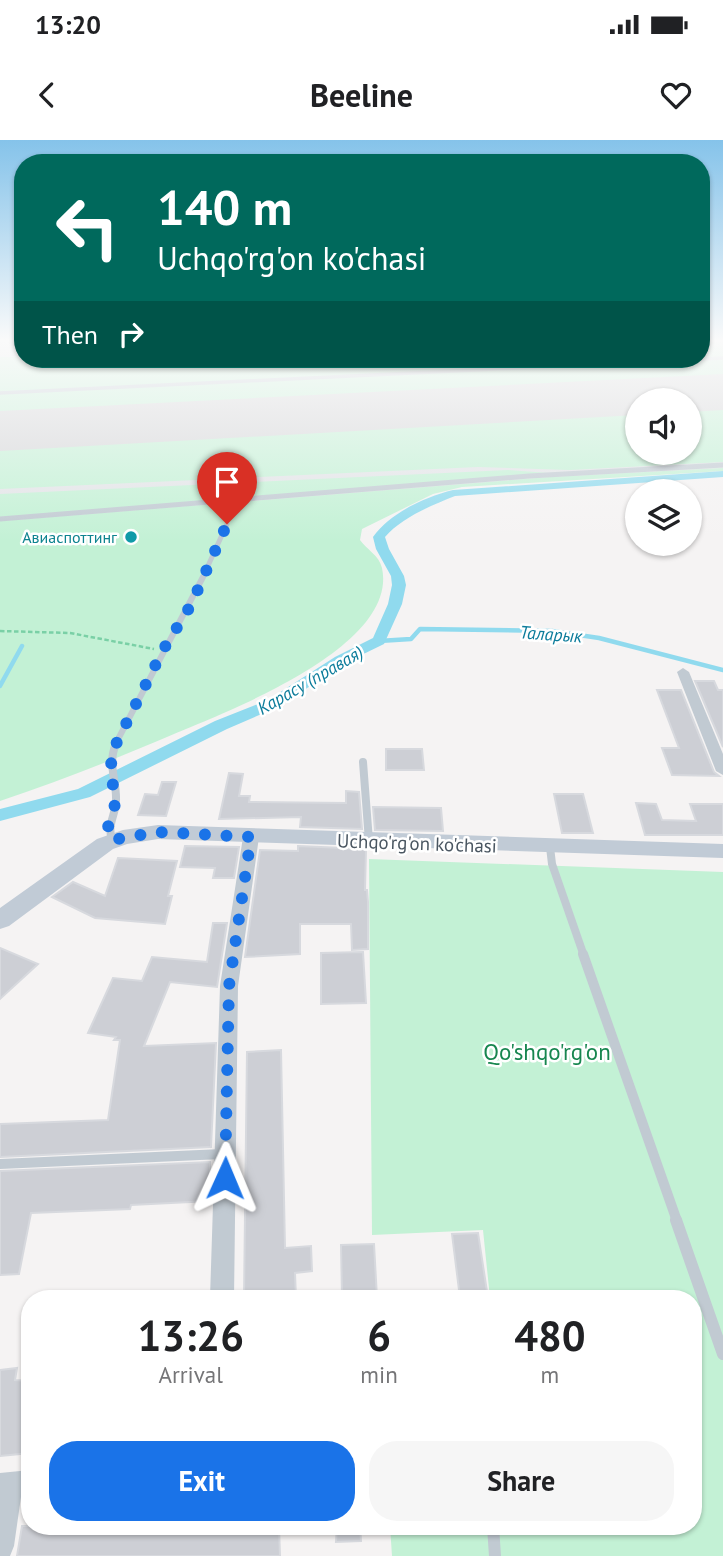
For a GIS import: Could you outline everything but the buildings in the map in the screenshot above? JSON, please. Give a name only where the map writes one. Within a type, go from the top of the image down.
[{"type":"street","points":[[683,672],[723,771]]},
{"type":"street","name":"Uchqo'rg'on ko'chasi","points":[[112,840],[135,834],[170,832],[251,837],[723,851]]},
{"type":"street","points":[[222,1290],[229,986],[251,837]]},
{"type":"street","points":[[0,920],[112,840]]},
{"type":"street","points":[[0,1546],[13,1485]]},
{"type":"lane","points":[[0,519],[529,476],[723,465]]},
{"type":"lane","points":[[112,840],[108,827],[116,801],[110,770],[114,748],[163,650],[191,605],[227,524]]},
{"type":"lane","points":[[363,762],[369,841]]},
{"type":"lane","points":[[550,847],[552,864],[701,1290]]},
{"type":"lane","points":[[0,1164],[225,1154]]},
{"type":"lane","points":[[702,1294],[723,1354]]},
{"type":"lane","points":[[494,1535],[495,1556]]},
{"type":"path","points":[[0,631],[70,633],[163,650]]},
{"type":"shaded area","points":[[0,408],[625,408],[625,465],[702,465],[702,408],[723,408],[723,469],[576,476],[0,521]]},
{"type":"green space","points":[[0,408],[151,408],[0,416]]},
{"type":"green space","points":[[702,408],[723,408],[723,462],[702,463]]},
{"type":"green space","points":[[625,413],[625,465],[666,465],[570,470],[478,467],[0,489],[0,448]]},
{"type":"green space","points":[[723,468],[723,471],[462,487],[433,494],[362,529],[360,540],[376,556],[382,568],[380,597],[364,624],[338,649],[305,672],[232,709],[109,761],[0,801],[0,521],[549,477]]},
{"type":"green space","points":[[508,470],[549,473],[0,517],[0,494]]},
{"type":"green space","name":"Qo'shqo'rg'on","points":[[369,859],[723,872],[723,1556],[392,1556],[391,1535],[702,1535],[702,1290],[489,1290],[483,1230],[372,1235]]},
{"type":"waterway","name":"Карасу (правая)","points":[[0,815],[84,793],[221,725],[274,703],[340,660],[379,641],[395,604],[399,585],[398,576],[382,549],[379,537],[387,527],[431,501],[453,493],[723,474]]},
{"type":"waterway","name":"Таларык","points":[[379,641],[411,639],[420,629],[552,631],[599,638],[723,670]]},
{"type":"waterway","points":[[0,686],[22,646]]},
{"type":"runway","points":[[0,431],[425,408]]},
{"type":"place","name":"Авиаспоттинг","points":[[131,537]]},
{"type":"route","points":[[225,1178],[229,986],[251,837],[183,831],[135,834],[112,840],[108,827],[116,801],[110,770],[114,748],[163,650],[191,605],[227,524]]}]
